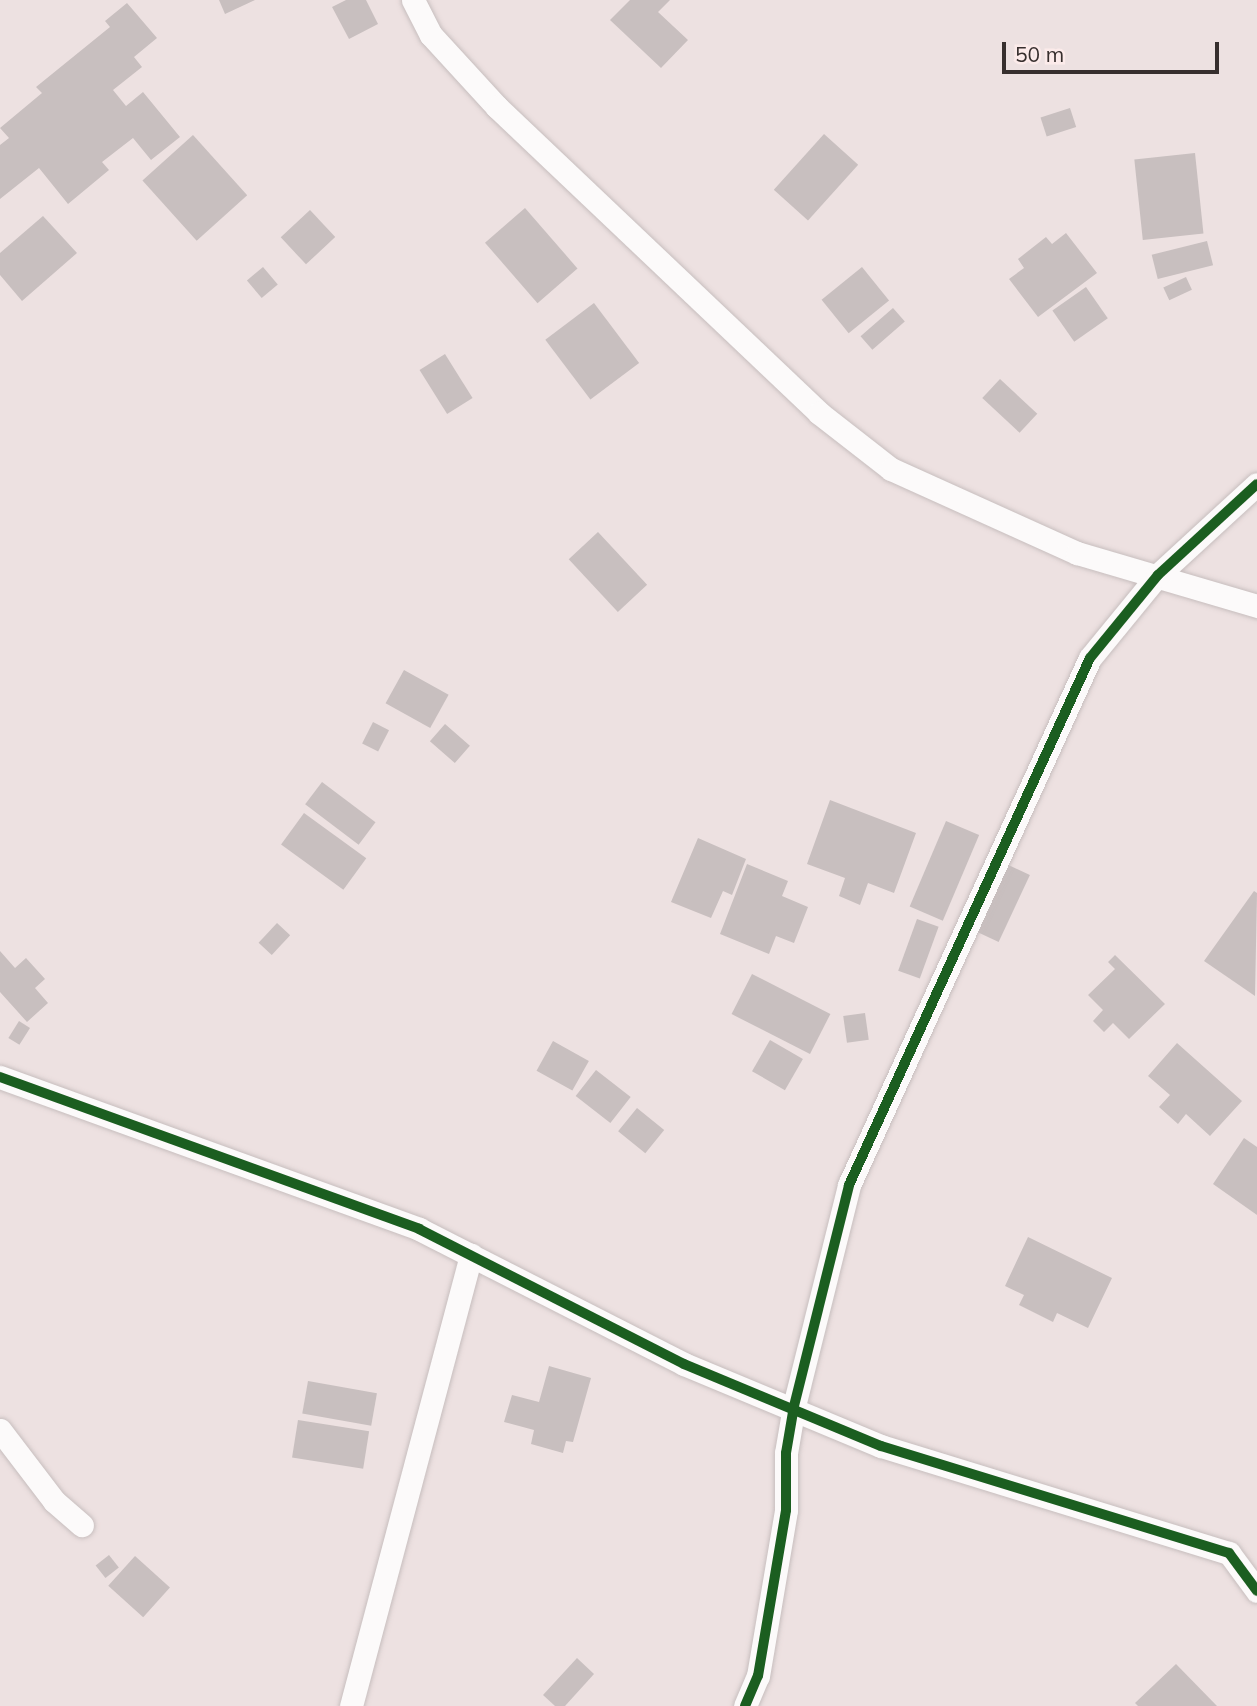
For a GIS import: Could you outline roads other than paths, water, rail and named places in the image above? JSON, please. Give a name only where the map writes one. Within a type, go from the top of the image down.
[{"type":"street","points":[[413,0],[430,34],[497,107],[819,413],[891,469],[1077,553],[1257,606]]},
{"type":"street","points":[[745,1706],[758,1675],[786,1510],[786,1453],[793,1406],[849,1185],[1090,658],[1158,575],[1257,484]]},
{"type":"street","points":[[0,1077],[284,1176],[471,1255],[684,1364],[793,1406],[881,1446],[1229,1553],[1257,1558]]},
{"type":"street","points":[[351,1706],[471,1255]]},
{"type":"street","points":[[0,1430],[54,1501],[82,1525]]},
{"type":"street","points":[[1229,1553],[1257,1591]]}]
